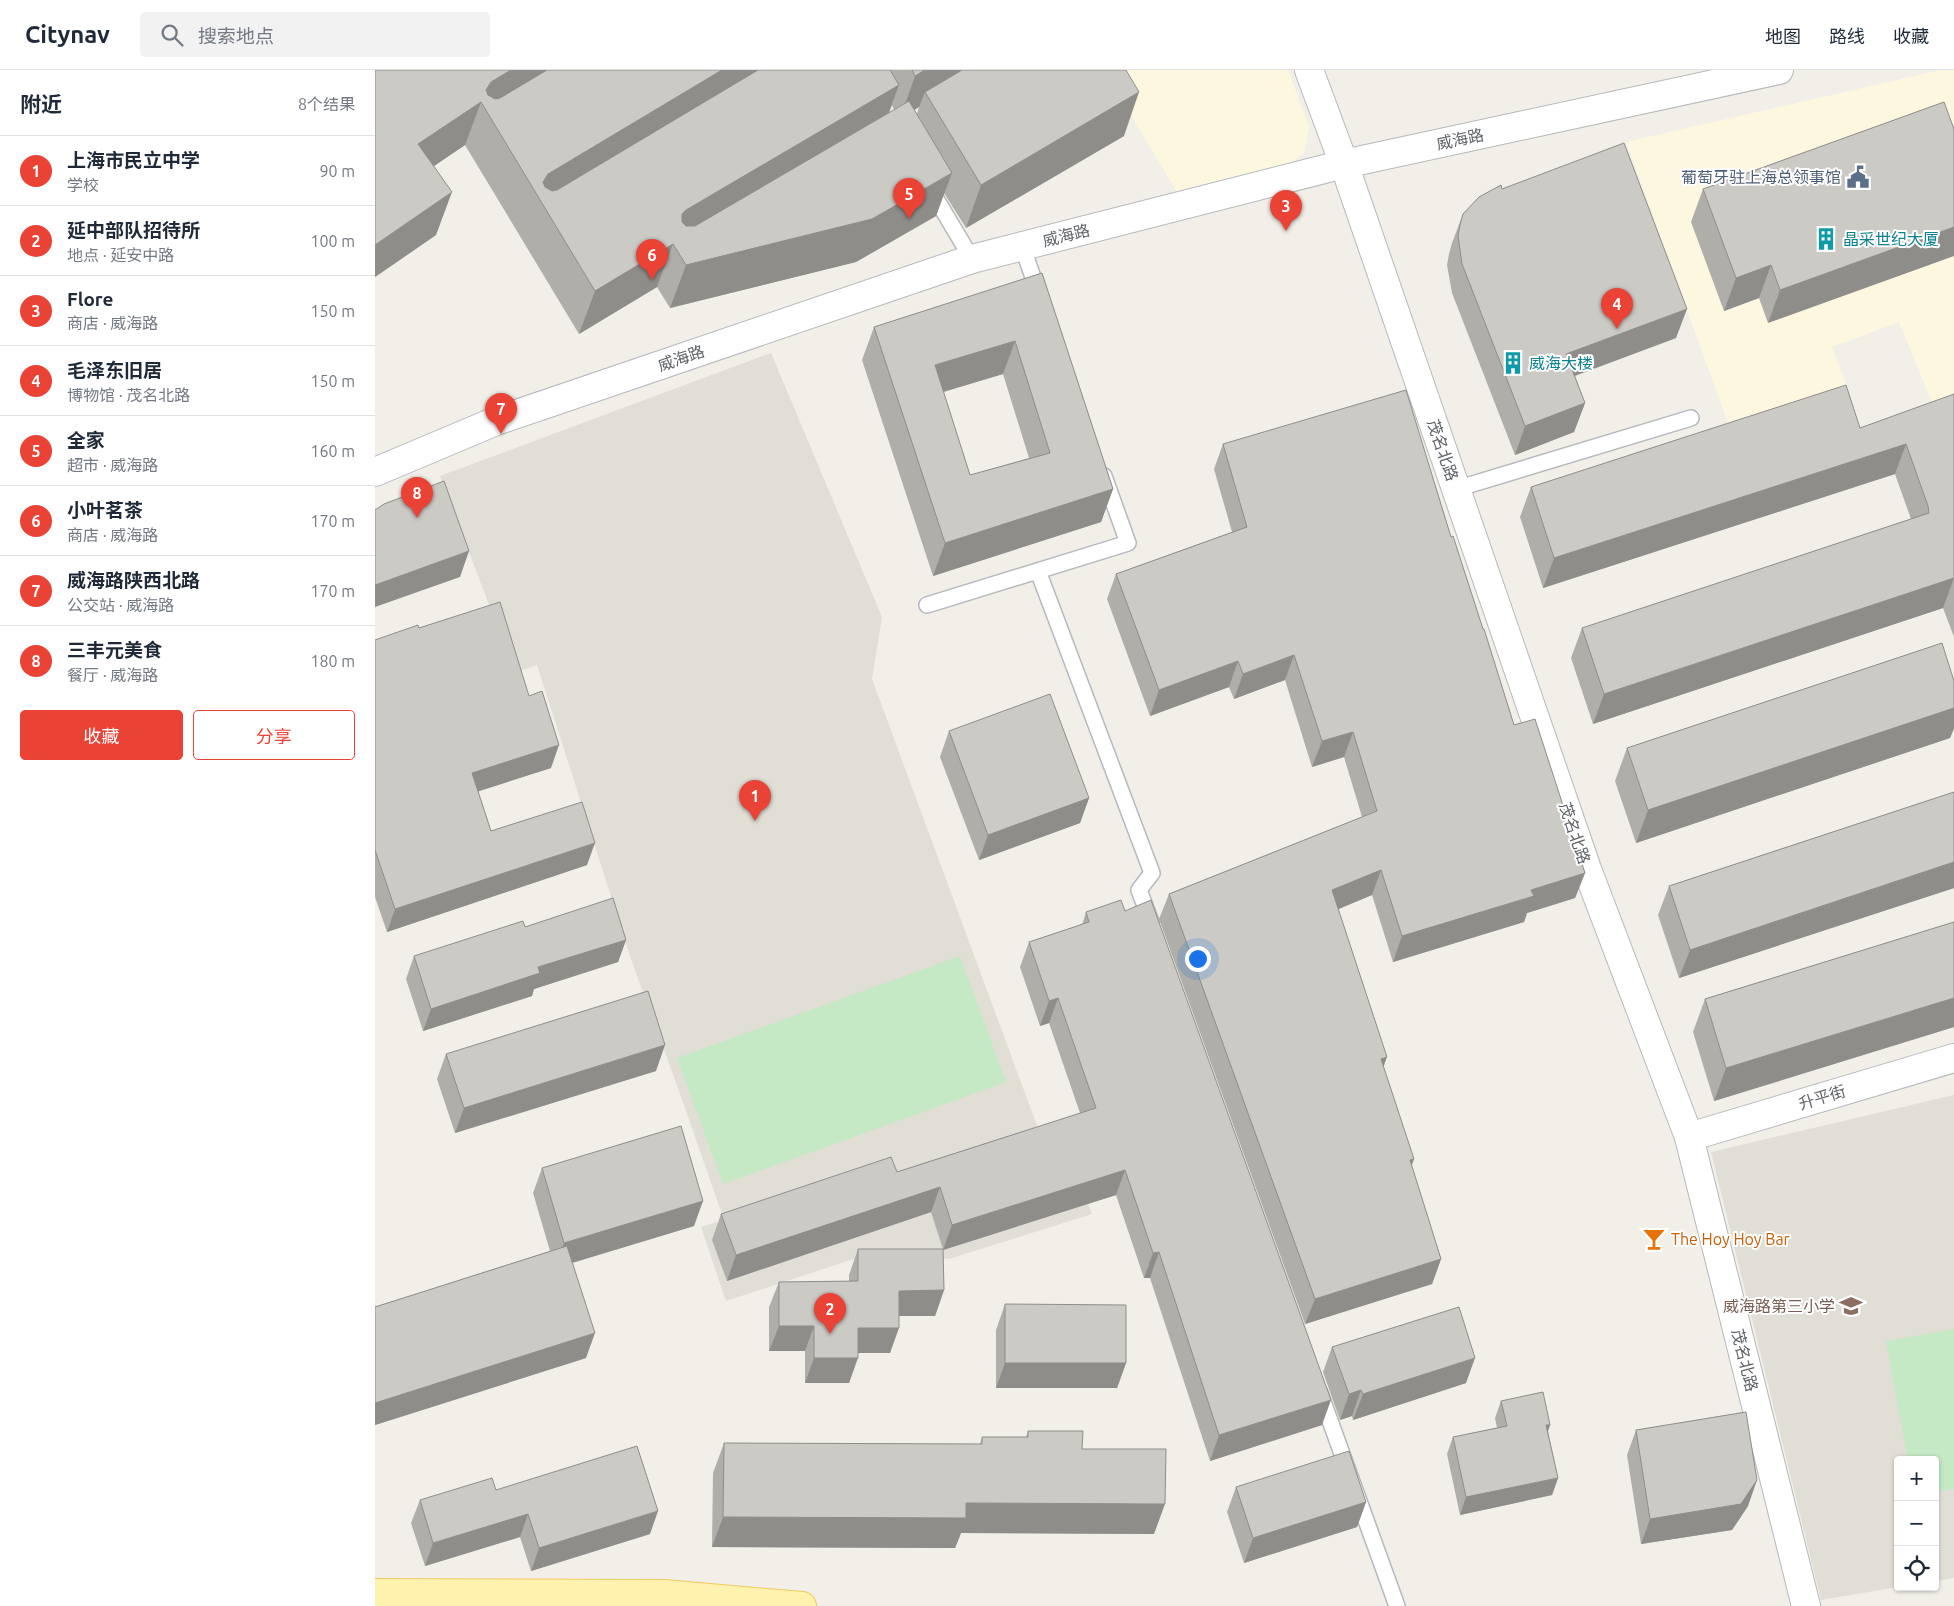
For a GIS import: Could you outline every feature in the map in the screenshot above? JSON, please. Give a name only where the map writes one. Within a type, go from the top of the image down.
[{"type":"main road","points":[[375,1593],[665,1594],[801,1606]]},
{"type":"street","name":"茂名北路","points":[[1309,70],[1344,164],[1587,869],[1689,1137],[1806,1606]]},
{"type":"street","name":"威海路","points":[[375,472],[496,420],[972,259],[1344,164],[1779,70]]},
{"type":"street","name":"升平街","points":[[1689,1137],[1954,1058]]},
{"type":"lane","points":[[920,171],[972,259]]},
{"type":"lane","points":[[1022,246],[1045,311]]},
{"type":"lane","points":[[1456,489],[1691,418]]},
{"type":"lane","points":[[927,605],[1128,543],[1098,460]]},
{"type":"lane","points":[[1038,570],[1152,873],[1139,890],[1156,936]]},
{"type":"lane","points":[[1317,1383],[1397,1606]]},
{"type":"shaded area","points":[[1104,70],[1288,70],[1309,127],[1304,153],[1285,168],[1180,197]]},
{"type":"shaded area","points":[[1941,70],[1954,70],[1954,405],[1936,412],[1899,322],[1832,347],[1848,389],[1730,428],[1626,142]]},
{"type":"shaded area","points":[[771,353],[882,617],[872,679],[1039,1131],[1060,1124],[1092,1214],[949,1259],[875,1252],[726,1301],[701,1227],[724,1220],[632,962],[537,665],[515,673],[440,476]]},
{"type":"shaded area","name":"威海路第三小学","points":[[1954,1095],[1954,1578],[1939,1580],[1939,1456],[1894,1456],[1894,1588],[1821,1600],[1711,1152]]},
{"type":"green space","points":[[960,956],[1006,1082],[723,1184],[677,1058]]},
{"type":"green space","points":[[1954,1329],[1954,1489],[1939,1491],[1939,1456],[1907,1456],[1886,1341]]},
{"type":"building","points":[[375,70],[511,70],[491,82],[486,90],[488,95],[495,99],[500,98],[547,70],[722,70],[548,174],[543,182],[545,187],[552,191],[557,190],[758,70],[890,70],[899,85],[686,210],[682,214],[682,222],[686,226],[695,226],[909,101],[952,173],[872,219],[686,265],[673,244],[595,291],[481,102],[418,144],[452,192],[375,245]]},
{"type":"building","points":[[912,70],[925,70],[915,76]]},
{"type":"building","points":[[962,70],[1126,70],[1139,92],[981,185],[925,92]]},
{"type":"building","name":"晶采世纪大厦","points":[[1944,102],[1954,129],[1954,227],[1780,290],[1771,265],[1736,278],[1703,189]]},
{"type":"building","points":[[1624,143],[1687,309],[1566,354],[1585,403],[1525,426],[1462,264],[1458,236],[1463,214],[1479,197],[1501,185],[1502,189]]},
{"type":"building","points":[[1042,273],[1113,489],[945,543],[874,327]],"holes":[[[1015,341],[1050,453],[970,475],[935,365]]]},
{"type":"building","points":[[1846,385],[1860,428],[1954,394],[1954,578],[1604,694],[1582,628],[1929,513],[1928,506],[1906,444],[1554,558],[1531,487]]},
{"type":"building","points":[[1406,390],[1451,537],[1453,536],[1514,725],[1535,719],[1585,873],[1531,890],[1534,896],[1402,936],[1381,870],[1332,890],[1387,1057],[1381,1059],[1414,1159],[1410,1160],[1441,1259],[1315,1299],[1169,894],[1377,811],[1353,732],[1322,741],[1294,655],[1243,674],[1238,661],[1159,690],[1116,574],[1247,527],[1223,444]]},
{"type":"building","points":[[444,481],[469,551],[375,585],[375,510],[384,504]]},
{"type":"building","points":[[500,602],[529,696],[542,691],[559,745],[472,773],[491,831],[582,802],[595,843],[395,909],[375,850],[375,640],[418,625],[419,628]]},
{"type":"building","points":[[1942,643],[1954,681],[1954,708],[1648,810],[1627,748]]},
{"type":"building","points":[[1050,694],[1089,798],[988,835],[949,731]]},
{"type":"building","points":[[1954,792],[1954,862],[1690,950],[1669,886]]},
{"type":"building","points":[[613,898],[626,940],[538,967],[540,973],[431,1009],[414,956],[523,921],[525,927]]},
{"type":"building","points":[[1121,900],[1125,911],[1151,900],[1331,1400],[1219,1435],[1159,1252],[1153,1253],[1125,1170],[952,1225],[940,1187],[736,1255],[721,1214],[891,1157],[897,1172],[1096,1108],[1058,998],[1049,1001],[1029,942],[1089,922],[1086,912]]},
{"type":"building","points":[[1954,922],[1954,998],[1726,1068],[1705,999]]},
{"type":"building","points":[[648,991],[665,1045],[464,1108],[446,1054]]},
{"type":"building","points":[[681,1126],[703,1201],[564,1243],[542,1168]]},
{"type":"building","points":[[567,1246],[595,1333],[375,1403],[375,1307]]},
{"type":"building","points":[[858,1249],[943,1249],[944,1290],[899,1291],[899,1328],[858,1328],[858,1358],[814,1358],[814,1326],[779,1326],[779,1282],[858,1281]]},
{"type":"building","points":[[1005,1304],[1126,1305],[1126,1363],[1005,1363]]},
{"type":"building","points":[[1459,1307],[1475,1358],[1363,1394],[1361,1390],[1349,1394],[1332,1347]]},
{"type":"building","points":[[1543,1392],[1550,1425],[1546,1425],[1558,1478],[1466,1497],[1453,1437],[1507,1426],[1501,1401]]},
{"type":"building","points":[[1746,1412],[1757,1480],[1741,1504],[1650,1519],[1636,1430]]},
{"type":"building","points":[[1028,1431],[1083,1431],[1082,1449],[1166,1449],[1165,1504],[966,1503],[966,1518],[723,1517],[724,1443],[982,1444],[982,1437],[1028,1437]]},
{"type":"building","points":[[637,1446],[658,1511],[539,1548],[528,1514],[433,1543],[420,1500],[492,1478],[496,1490]]},
{"type":"building","points":[[1349,1451],[1366,1502],[1253,1538],[1236,1487]]},
{"type":"place","name":"葡萄牙驻上海总领事馆","points":[[1858,177]]},
{"type":"place","name":"全家","points":[[909,219]]},
{"type":"place","name":"Flore","points":[[1286,231]]},
{"type":"place","name":"晶采世纪大厦","points":[[1826,239]]},
{"type":"place","name":"小叶茗茶","points":[[652,280]]},
{"type":"place","name":"毛泽东旧居","points":[[1617,329]]},
{"type":"place","name":"威海大楼","points":[[1513,363]]},
{"type":"place","name":"威海路陕西北路","points":[[501,434]]},
{"type":"place","name":"三丰元美食","points":[[417,518]]},
{"type":"place","name":"上海市民立中学","points":[[755,821]]},
{"type":"place","name":"The Hoy Hoy Bar","points":[[1654,1239]]},
{"type":"place","name":"威海路第三小学","points":[[1851,1306]]},
{"type":"place","name":"延中部队招待所","points":[[830,1334]]}]
